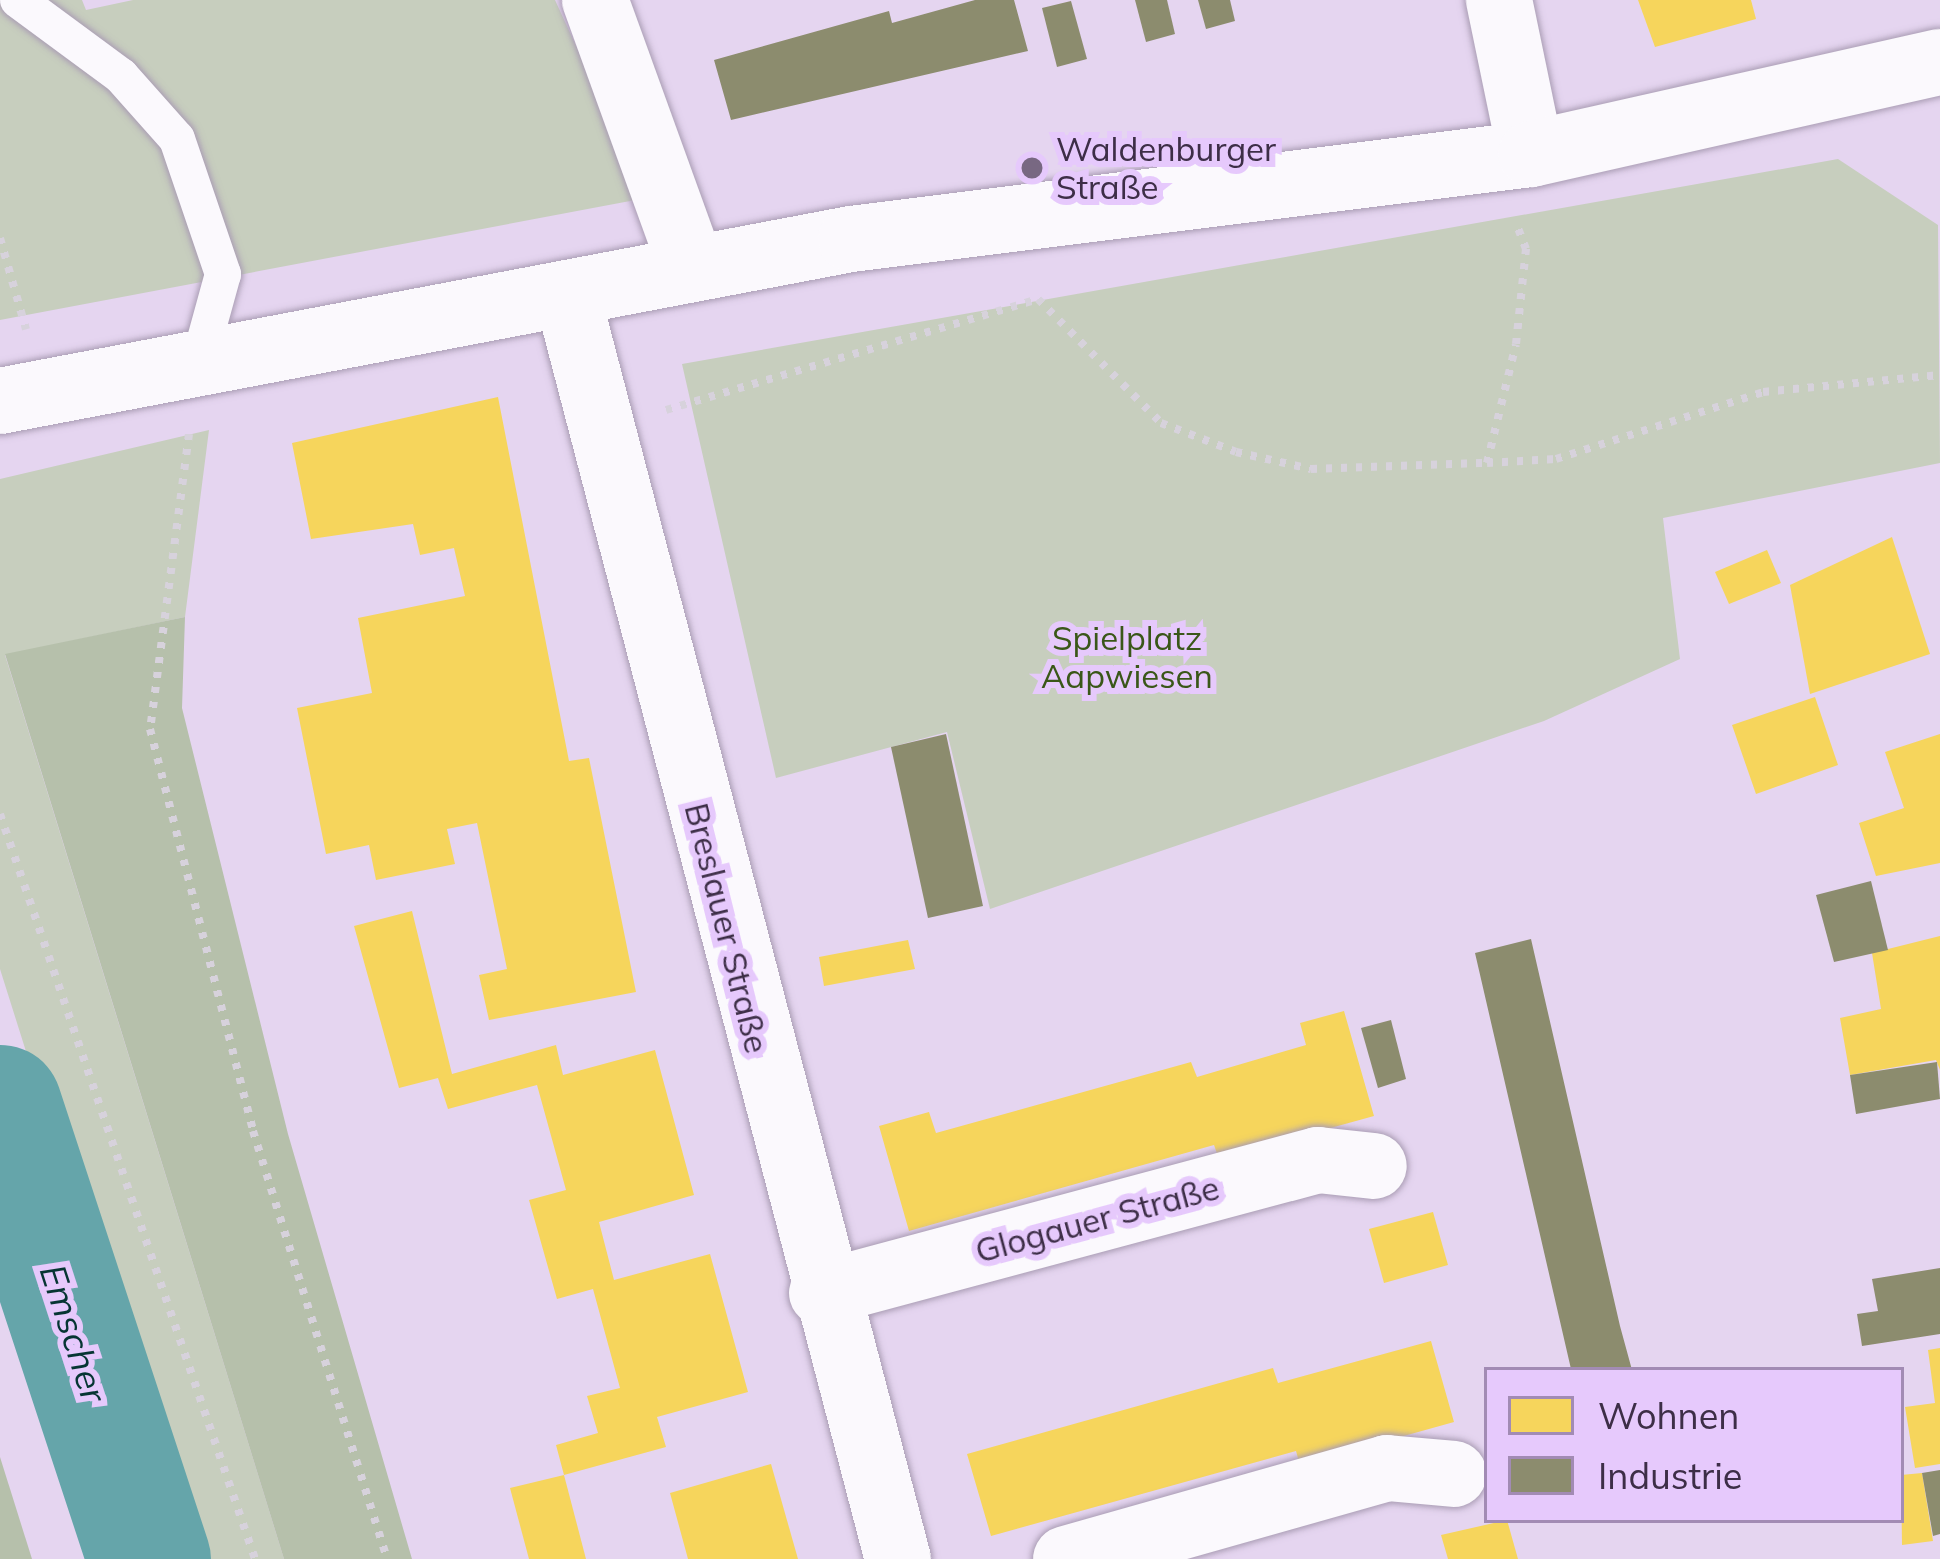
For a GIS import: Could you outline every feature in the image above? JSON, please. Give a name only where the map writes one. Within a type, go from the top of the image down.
[{"type":"street","points":[[595,0],[691,265]]},
{"type":"street","points":[[1499,0],[1511,155]]},
{"type":"street","points":[[20,397],[199,361],[574,316],[691,265],[1511,155],[1940,62]]},
{"type":"street","name":"Breslauer Straße","points":[[574,316],[822,1293],[898,1559]]},
{"type":"street","name":"Glogauer Straße","points":[[822,1293],[1318,1160],[1374,1166]]},
{"type":"street","points":[[1066,1559],[1388,1468],[1454,1474]]},
{"type":"lane","points":[[18,0],[122,76],[177,139],[223,274],[199,361]]},
{"type":"path","points":[[1487,463],[1526,249],[1511,155]]},
{"type":"path","points":[[0,238],[20,397]]},
{"type":"path","points":[[574,316],[660,412],[1038,299],[1161,423],[1236,452],[1311,470],[1556,458],[1763,392],[1940,375]]},
{"type":"path","points":[[199,361],[150,729],[253,1132],[387,1559]]},
{"type":"path","points":[[0,814],[255,1559]]},
{"type":"green space","points":[[0,0],[82,0],[86,10],[133,0],[555,0],[646,198],[0,320]]},
{"type":"green space","name":"Spielplatz Aapwiesen","points":[[1838,159],[1938,225],[1940,463],[1663,518],[1680,659],[1544,721],[990,909],[947,732],[776,778],[682,364]]},
{"type":"green space","points":[[209,430],[185,617],[5,655],[284,1559],[186,1559],[0,969],[0,479]]},
{"type":"green space","points":[[185,617],[182,708],[288,1134],[412,1559],[284,1559],[5,654]]},
{"type":"green space","points":[[0,1457],[32,1559],[0,1559]]},
{"type":"building: Wohnen","points":[[1638,0],[1751,0],[1756,19],[1655,47]]},
{"type":"building: Wohnen","points":[[498,397],[569,761],[589,758],[636,992],[489,1020],[479,975],[507,969],[477,823],[447,829],[455,864],[376,880],[369,845],[326,854],[297,708],[372,693],[358,618],[465,596],[454,548],[420,555],[413,524],[311,539],[292,443]]},
{"type":"building: Wohnen","points":[[1892,537],[1930,654],[1810,694],[1790,585]]},
{"type":"building: Wohnen","points":[[1767,550],[1781,583],[1729,604],[1715,572]]},
{"type":"building: Wohnen","points":[[1815,697],[1838,765],[1756,794],[1732,725]]},
{"type":"building: Wohnen","points":[[1940,734],[1940,863],[1876,876],[1859,823],[1904,808],[1885,752]]},
{"type":"building: Wohnen","points":[[412,911],[452,1074],[556,1045],[563,1075],[655,1050],[694,1195],[599,1222],[614,1280],[710,1254],[748,1392],[657,1417],[666,1447],[564,1475],[556,1445],[598,1433],[587,1396],[620,1388],[593,1289],[557,1299],[529,1200],[566,1190],[537,1085],[448,1109],[438,1078],[399,1088],[354,926]]},
{"type":"building: Wohnen","points":[[1940,936],[1940,1070],[1936,1060],[1850,1075],[1840,1018],[1881,1009],[1872,953]]},
{"type":"building: Wohnen","points":[[908,940],[915,969],[824,986],[819,957]]},
{"type":"building: Wohnen","points":[[1344,1011],[1374,1116],[1219,1159],[1214,1145],[909,1231],[879,1126],[929,1112],[936,1133],[1191,1062],[1197,1077],[1306,1045],[1300,1023]]},
{"type":"building: Wohnen","points":[[1433,1212],[1448,1265],[1384,1283],[1369,1229]]},
{"type":"building: Wohnen","points":[[1431,1341],[1454,1422],[1300,1465],[1296,1451],[991,1536],[967,1454],[1273,1368],[1278,1383]]},
{"type":"building: Wohnen","points":[[1940,1348],[1940,1464],[1915,1468],[1905,1407],[1935,1403],[1928,1350]]},
{"type":"building: Wohnen","points":[[771,1464],[798,1559],[688,1559],[670,1493]]},
{"type":"building: Wohnen","points":[[1922,1473],[1933,1541],[1902,1545],[1904,1475]]},
{"type":"building: Wohnen","points":[[564,1475],[586,1559],[529,1559],[510,1488]]},
{"type":"building: Wohnen","points":[[1508,1523],[1518,1559],[1448,1559],[1441,1535]]},
{"type":"building: Industrie","points":[[975,0],[1014,0],[1028,51],[731,120],[714,60],[889,11],[892,23]]},
{"type":"building: Industrie","points":[[1135,0],[1167,0],[1175,34],[1146,42]]},
{"type":"building: Industrie","points":[[1198,0],[1230,0],[1235,21],[1206,29]]},
{"type":"building: Industrie","points":[[1071,1],[1087,59],[1057,67],[1042,8]]},
{"type":"building: Industrie","points":[[946,734],[983,906],[928,918],[891,747]]},
{"type":"building: Industrie","points":[[1871,881],[1888,950],[1834,962],[1816,895]]},
{"type":"building: Industrie","points":[[1531,939],[1631,1367],[1571,1367],[1475,953]]},
{"type":"building: Industrie","points":[[1391,1020],[1406,1079],[1378,1088],[1361,1028]]},
{"type":"building: Industrie","points":[[1937,1062],[1940,1099],[1856,1114],[1850,1075]]},
{"type":"building: Industrie","points":[[1940,1268],[1940,1334],[1862,1346],[1857,1314],[1878,1311],[1872,1279]]},
{"type":"building: Industrie","points":[[1940,1470],[1940,1534],[1933,1536],[1922,1473]]},
{"type":"waterway","name":"Emscher","points":[[0,1106],[149,1559]]},
{"type":"place","name":"Waldenburger Straße","points":[[1032,168]]}]
